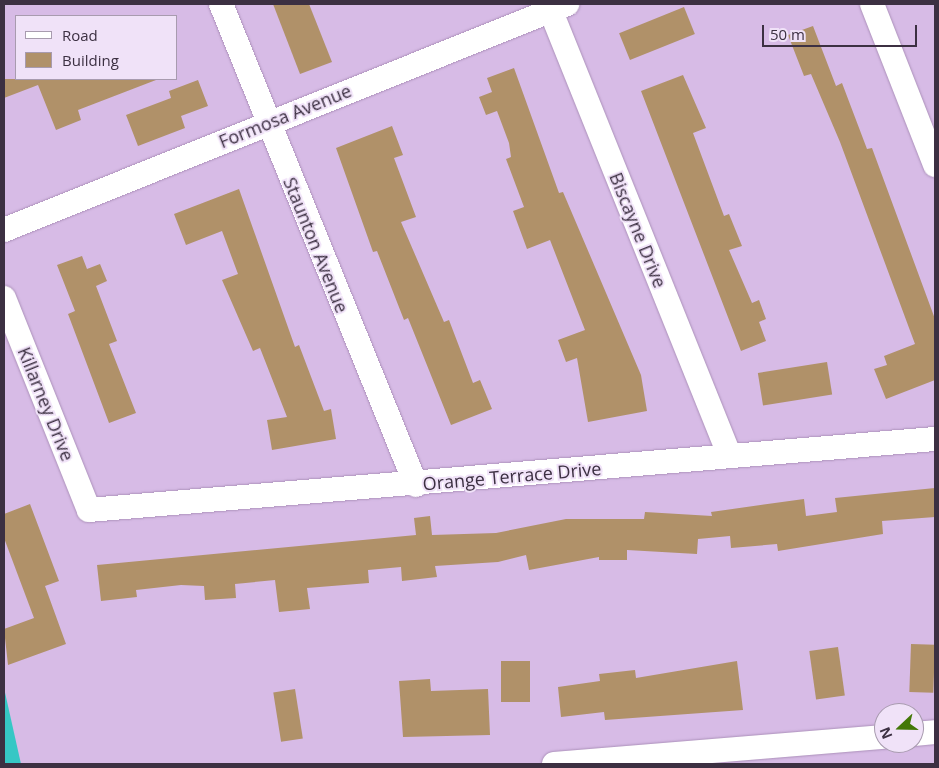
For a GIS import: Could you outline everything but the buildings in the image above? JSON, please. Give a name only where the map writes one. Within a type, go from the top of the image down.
[{"type":"street","name":"Staunton Avenue","points":[[221,4],[266,123],[416,486]]},
{"type":"street","points":[[872,4],[935,165]]},
{"type":"street","name":"Formosa Avenue","points":[[4,230],[555,6]]},
{"type":"street","name":"Biscayne Drive","points":[[555,6],[729,455]]},
{"type":"street","name":"Killarney Drive","points":[[4,298],[89,510]]},
{"type":"street","name":"Orange Terrace Drive","points":[[89,510],[416,486],[729,455],[935,439]]},
{"type":"street","points":[[554,764],[740,757],[874,738]]},
{"type":"shaded area","points":[[4,688],[21,764],[4,764]]}]
